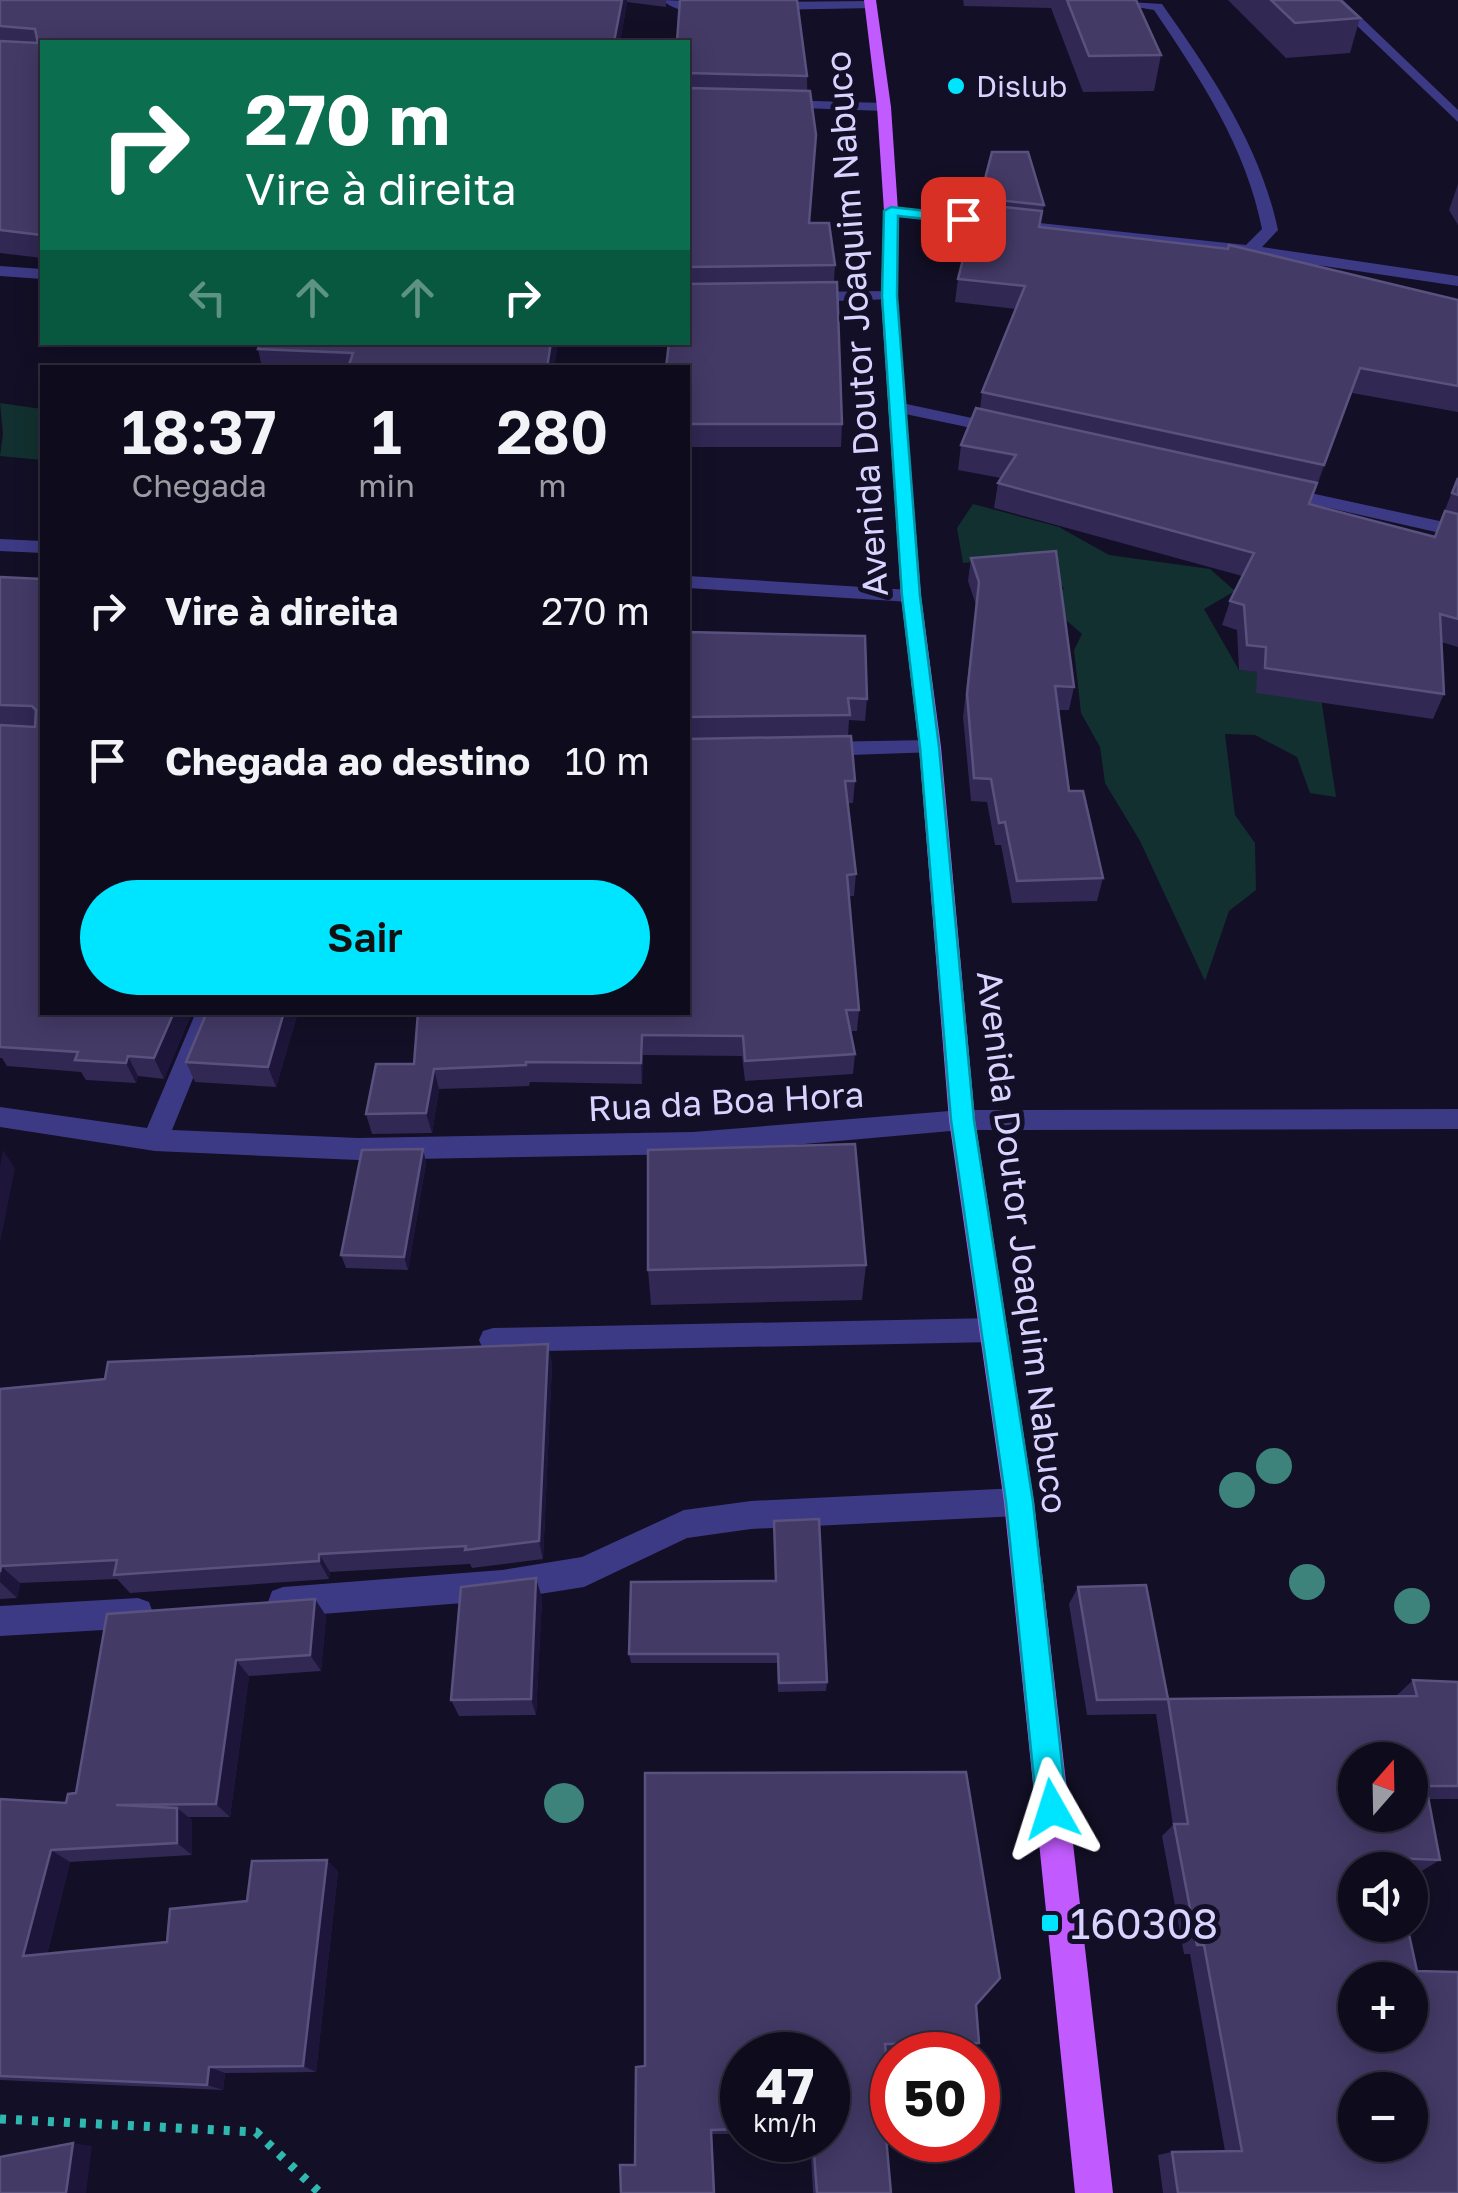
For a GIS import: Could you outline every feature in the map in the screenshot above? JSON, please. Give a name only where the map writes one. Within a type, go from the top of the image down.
[{"type":"main road","name":"Avenida Doutor Joaquim Nabuco","points":[[871,3],[884,107],[891,211],[890,296],[911,596],[930,747],[962,1120],[1019,1502],[1094,2193]]},
{"type":"street","points":[[669,0],[675,6],[730,6]]},
{"type":"street","points":[[1100,0],[1158,7],[1233,128],[1267,207],[1270,230],[1250,250]]},
{"type":"street","points":[[1336,0],[1458,118]]},
{"type":"street","points":[[746,6],[871,3]]},
{"type":"street","points":[[1427,90],[1458,96]]},
{"type":"street","points":[[766,104],[884,107]]},
{"type":"street","points":[[891,211],[1250,250],[1458,281]]},
{"type":"street","points":[[0,271],[40,274]]},
{"type":"street","points":[[779,297],[890,296]]},
{"type":"street","points":[[898,406],[1014,432]]},
{"type":"street","points":[[1265,488],[1458,531]]},
{"type":"street","points":[[0,545],[40,547]]},
{"type":"street","points":[[690,582],[911,596]]},
{"type":"street","points":[[800,749],[930,747]]},
{"type":"street","points":[[155,1140],[207,1015]]},
{"type":"street","name":"Rua da Boa Hora","points":[[0,1117],[155,1140],[358,1149],[693,1143],[962,1120],[1458,1118]]},
{"type":"street","points":[[493,1340],[994,1330]]},
{"type":"street","points":[[253,1604],[502,1585],[584,1572],[684,1524],[751,1515],[1019,1502]]},
{"type":"street","points":[[0,1621],[177,1610]]},
{"type":"path","points":[[0,2120],[256,2132],[320,2193]]},
{"type":"green space","points":[[0,403],[40,409],[40,460],[0,456]]},
{"type":"green space","points":[[973,504],[1059,527],[1109,555],[1210,569],[1235,591],[1204,609],[1239,670],[1318,678],[1336,797],[1310,793],[1297,757],[1255,735],[1225,734],[1235,815],[1255,843],[1256,890],[1229,911],[1205,981],[1140,841],[1105,783],[1100,747],[1081,713],[1074,650],[1082,634],[1042,599],[1064,589],[1052,569],[1003,560],[963,563],[957,528]]},
{"type":"building","points":[[0,0],[622,0],[614,40],[40,40],[40,235],[0,230],[0,41],[38,43],[35,29],[0,26]]},
{"type":"building","points":[[680,0],[797,0],[807,76],[690,73],[690,40],[677,40]]},
{"type":"building","points":[[1067,0],[1136,0],[1161,55],[1089,56]]},
{"type":"building","points":[[1271,0],[1340,0],[1360,18],[1295,23]]},
{"type":"building","points":[[690,88],[810,91],[816,135],[809,223],[829,223],[835,265],[690,267]]},
{"type":"building","points":[[992,152],[1028,152],[1044,205],[980,198]]},
{"type":"building","points":[[977,204],[1042,211],[1039,227],[1228,249],[1229,245],[1458,300],[1458,386],[1360,368],[1324,465],[982,392],[1025,286],[958,279]]},
{"type":"building","points":[[837,282],[842,424],[690,424],[690,365],[666,365],[669,345],[690,345],[690,284]]},
{"type":"building","points":[[260,345],[551,345],[547,365],[349,365],[353,353],[258,349]]},
{"type":"building","points":[[976,408],[1317,483],[1309,504],[1435,537],[1445,511],[1458,514],[1458,619],[1440,614],[1444,694],[1265,668],[1266,647],[1247,645],[1244,605],[1230,601],[1254,553],[998,483],[1016,455],[961,445]]},
{"type":"building","points":[[1056,551],[1074,687],[1055,686],[1069,791],[1083,791],[1103,878],[1017,881],[1005,822],[999,823],[991,779],[974,778],[967,694],[979,582],[971,558]]},
{"type":"building","points":[[0,577],[40,579],[40,1015],[173,1015],[154,1058],[128,1056],[126,1063],[75,1060],[78,1052],[0,1047],[0,725],[35,727],[36,710],[32,706],[0,705]]},
{"type":"building","points":[[690,632],[865,636],[867,699],[848,698],[850,715],[690,717]]},
{"type":"building","points":[[851,736],[855,781],[845,781],[856,874],[847,875],[859,1010],[846,1010],[855,1054],[745,1061],[743,1036],[642,1035],[641,1063],[526,1062],[434,1069],[426,1113],[366,1114],[376,1064],[414,1064],[418,1015],[690,1015],[690,739]]},
{"type":"building","points":[[206,1015],[283,1015],[268,1067],[186,1062]]},
{"type":"building","points":[[855,1144],[866,1265],[648,1270],[648,1150]]},
{"type":"building","points":[[423,1149],[404,1257],[341,1255],[362,1150]]},
{"type":"building","points":[[548,1344],[539,1541],[465,1550],[466,1546],[319,1554],[319,1561],[114,1575],[117,1560],[1,1566],[0,1572],[0,1389],[105,1379],[108,1362]]},
{"type":"building","points":[[819,1519],[827,1682],[779,1683],[778,1654],[629,1654],[631,1582],[776,1581],[774,1521]]},
{"type":"building","points":[[536,1578],[531,1699],[451,1700],[461,1587]]},
{"type":"building","points":[[1146,1585],[1168,1699],[1097,1700],[1078,1587]]},
{"type":"building","points":[[315,1599],[310,1655],[236,1660],[216,1804],[116,1805],[177,1808],[177,1843],[51,1850],[23,1956],[167,1942],[170,1909],[247,1901],[252,1861],[327,1860],[303,2066],[209,2067],[207,2085],[0,2076],[0,1799],[66,1803],[68,1794],[76,1793],[107,1614]]},
{"type":"building","points":[[1413,1680],[1458,1682],[1458,1786],[1428,1786],[1428,1742],[1338,1742],[1338,1832],[1428,1832],[1428,1797],[1440,1860],[1428,1859],[1428,1852],[1338,1852],[1338,1942],[1411,1942],[1415,1962],[1338,1962],[1338,2052],[1428,2052],[1428,1971],[1458,1972],[1458,2193],[1178,2193],[1172,2152],[1242,2151],[1204,1945],[1197,1945],[1174,1824],[1188,1824],[1168,1699],[1417,1696]]},
{"type":"building","points":[[966,1772],[1000,1978],[976,2005],[978,2032],[870,2032],[870,2162],[888,2162],[891,2193],[817,2193],[815,2162],[850,2162],[850,2032],[720,2032],[720,2130],[711,2130],[714,2193],[621,2193],[620,2165],[635,2165],[636,2067],[645,2066],[645,1773]]},
{"type":"building","points":[[73,2143],[66,2193],[0,2193],[0,2157]]},
{"type":"place","name":"Dislub","points":[[956,86]]},
{"type":"place","name":"160308","points":[[1050,1923]]},
{"type":"route","points":[[963,219],[891,211],[890,296],[911,596],[930,747],[962,1120],[1019,1502],[1052,1809]]}]
